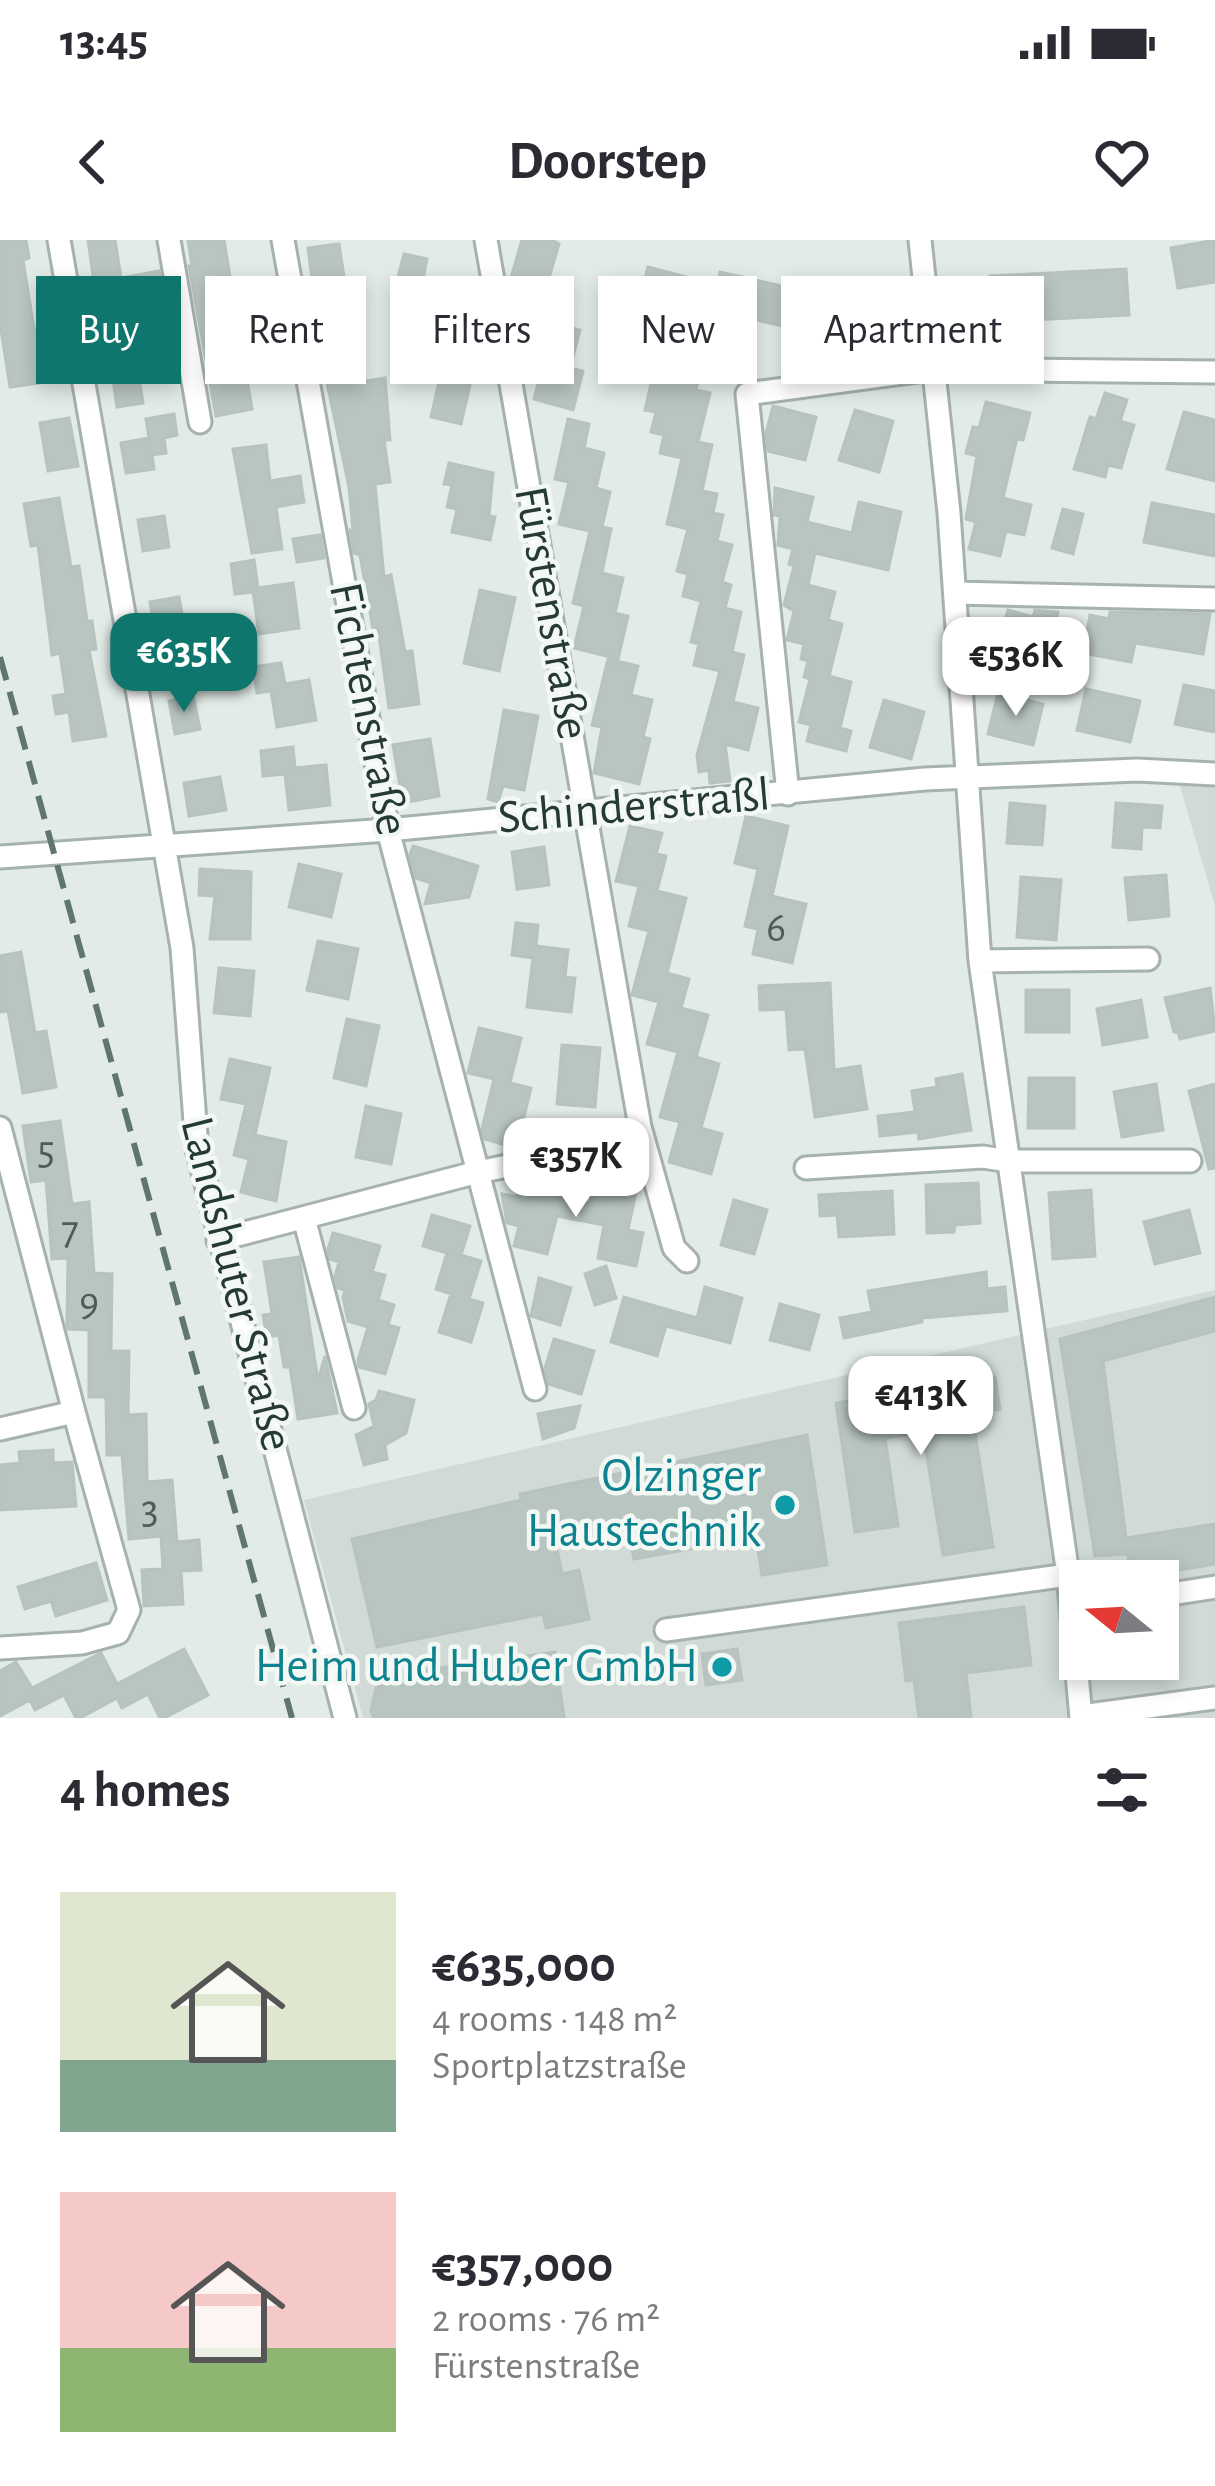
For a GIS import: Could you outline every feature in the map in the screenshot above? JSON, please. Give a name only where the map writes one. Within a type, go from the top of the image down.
[{"type":"street","name":"Landshuter Straße","points":[[59,240],[182,948],[196,1149],[345,1718]]},
{"type":"street","points":[[169,240],[200,422]]},
{"type":"street","name":"Fichtenstraße","points":[[283,240],[388,830],[478,1172]]},
{"type":"street","name":"Fürstenstraße","points":[[486,240],[640,1127],[674,1248],[687,1261]]},
{"type":"street","points":[[920,240],[923,276]]},
{"type":"street","points":[[1044,370],[1215,372]]},
{"type":"street","points":[[788,794],[747,394],[821,384]]},
{"type":"street","points":[[934,384],[956,593],[980,961],[1066,1560]]},
{"type":"street","points":[[956,593],[1215,599]]},
{"type":"street","name":"Schinderstraßl","points":[[0,857],[388,830],[969,778],[1137,770],[1215,774]]},
{"type":"street","points":[[980,961],[1148,959]]},
{"type":"street","points":[[218,1240],[478,1172],[596,1148],[640,1127]]},
{"type":"street","points":[[0,1648],[82,1643],[118,1633],[129,1610],[1,1131]]},
{"type":"street","points":[[806,1168],[983,1157],[1190,1161]]},
{"type":"street","points":[[478,1172],[535,1389]]},
{"type":"street","points":[[304,1218],[354,1408]]},
{"type":"street","points":[[0,1429],[74,1412]]},
{"type":"street","points":[[666,1630],[1059,1575]]},
{"type":"street","points":[[1179,1593],[1215,1587]]},
{"type":"street","points":[[1079,1680],[1081,1717],[1215,1698]]},
{"type":"shaded area","points":[[1179,783],[1215,787],[1215,906]]},
{"type":"shaded area","points":[[1215,1290],[1215,1718],[363,1718],[304,1500]]},
{"type":"building","points":[[0,240],[26,240],[29,258],[23,260],[36,329],[36,383],[10,387],[0,323]]},
{"type":"building","points":[[88,240],[115,240],[121,276],[93,276]]},
{"type":"building","points":[[188,240],[224,240],[230,276],[205,276],[205,355],[189,266]]},
{"type":"building","points":[[522,240],[559,244],[550,276],[512,276]]},
{"type":"building","points":[[1215,240],[1215,282],[1178,288],[1171,248]]},
{"type":"building","points":[[339,244],[344,276],[312,276],[308,248]]},
{"type":"building","points":[[404,254],[427,259],[424,276],[398,276]]},
{"type":"building","points":[[648,267],[682,276],[646,276]]},
{"type":"building","points":[[1126,269],[1129,315],[1044,319],[1044,276],[990,276]]},
{"type":"building","points":[[757,280],[781,286],[781,326],[757,320]]},
{"type":"building","points":[[574,369],[583,371],[573,410],[534,399],[538,384],[574,384]]},
{"type":"building","points":[[385,378],[390,440],[384,440],[390,482],[375,484],[384,577],[391,575],[405,652],[412,651],[419,704],[389,708],[378,628],[373,629],[360,555],[354,553],[349,487],[327,384],[366,384]]},
{"type":"building","points":[[114,384],[140,384],[143,403],[117,407]]},
{"type":"building","points":[[210,384],[248,384],[252,409],[216,416]]},
{"type":"building","points":[[439,384],[470,384],[461,424],[431,417]]},
{"type":"building","points":[[651,384],[697,384],[696,390],[710,393],[698,442],[712,445],[702,491],[717,494],[713,513],[723,515],[717,541],[732,545],[722,582],[731,585],[725,608],[741,612],[732,652],[744,655],[733,702],[758,708],[748,750],[725,744],[730,781],[710,783],[709,770],[699,772],[697,755],[720,671],[694,665],[699,644],[691,642],[701,601],[683,596],[688,574],[677,571],[688,529],[667,524],[682,458],[660,453],[664,435],[651,432],[656,412],[645,410]]},
{"type":"building","points":[[1105,393],[1127,400],[1120,421],[1134,425],[1121,468],[1108,465],[1105,477],[1074,469],[1090,417],[1096,419]]},
{"type":"building","points":[[986,402],[1030,413],[1023,440],[1017,438],[1003,498],[1031,505],[1024,535],[1006,531],[1000,556],[969,549],[976,522],[966,519],[977,456],[966,453]]},
{"type":"building","points":[[773,406],[816,417],[805,460],[768,451],[766,433]]},
{"type":"building","points":[[855,410],[893,421],[879,472],[839,460]]},
{"type":"building","points":[[1184,412],[1215,420],[1215,481],[1167,469]]},
{"type":"building","points":[[174,414],[177,435],[164,438],[166,453],[152,455],[154,469],[126,473],[121,443],[149,438],[146,419]]},
{"type":"building","points":[[69,418],[78,466],[48,471],[40,423]]},
{"type":"building","points":[[568,419],[589,424],[584,448],[604,453],[596,488],[610,492],[602,527],[611,529],[602,573],[623,578],[615,613],[628,616],[618,659],[574,648],[584,606],[573,603],[590,531],[559,524],[569,482],[555,479]]},
{"type":"building","points":[[266,445],[270,481],[300,476],[304,502],[276,507],[282,549],[252,553],[233,449]]},
{"type":"building","points":[[449,463],[493,473],[489,516],[495,517],[490,540],[452,532],[457,509],[447,507],[452,485],[444,484]]},
{"type":"building","points":[[775,488],[813,497],[807,522],[852,533],[859,502],[901,512],[888,570],[815,553],[808,585],[835,592],[828,620],[842,624],[829,676],[851,682],[840,728],[851,731],[846,751],[807,741],[811,725],[799,722],[810,679],[804,677],[808,661],[801,659],[804,644],[787,640],[794,611],[784,605],[794,566],[789,564],[793,549],[778,545]]},
{"type":"building","points":[[59,498],[71,567],[79,566],[87,621],[92,621],[96,649],[89,650],[106,736],[73,741],[69,712],[56,714],[53,696],[66,694],[60,653],[52,655],[38,545],[31,546],[24,504]]},
{"type":"building","points":[[1152,503],[1215,515],[1215,556],[1144,542]]},
{"type":"building","points":[[1063,509],[1083,514],[1073,554],[1052,548]]},
{"type":"building","points":[[164,516],[169,547],[143,551],[138,520]]},
{"type":"building","points":[[320,535],[324,558],[297,562],[293,539]]},
{"type":"building","points":[[254,560],[258,588],[293,583],[299,628],[259,634],[253,592],[235,594],[231,564]]},
{"type":"building","points":[[480,590],[515,598],[499,671],[464,663]]},
{"type":"building","points":[[179,597],[184,626],[155,631],[150,602]]},
{"type":"building","points":[[1008,610],[1033,617],[1035,610],[1058,612],[1045,659],[998,647]]},
{"type":"building","points":[[1110,612],[1210,614],[1203,654],[1135,643],[1131,662],[1083,653],[1090,615],[1109,619]]},
{"type":"building","points":[[608,659],[638,666],[631,695],[652,700],[643,737],[650,739],[639,784],[594,773],[602,727],[592,725]]},
{"type":"building","points":[[281,663],[285,684],[309,680],[316,720],[277,727],[271,691],[257,693],[253,667]]},
{"type":"building","points":[[1184,685],[1215,691],[1215,732],[1175,724]]},
{"type":"building","points":[[1086,689],[1140,701],[1130,742],[1077,730]]},
{"type":"building","points":[[998,693],[1043,704],[1033,745],[988,734]]},
{"type":"building","points":[[193,696],[200,729],[175,734],[169,701]]},
{"type":"building","points":[[884,700],[924,712],[911,759],[870,747]]},
{"type":"building","points":[[504,710],[538,716],[524,790],[503,786],[498,802],[488,799]]},
{"type":"building","points":[[430,739],[439,796],[403,803],[393,745]]},
{"type":"building","points":[[293,747],[295,768],[326,765],[330,805],[289,810],[285,774],[263,776],[261,751]]},
{"type":"building","points":[[220,777],[226,810],[189,816],[184,783]]},
{"type":"building","points":[[1010,803],[1045,806],[1042,845],[1007,843]]},
{"type":"building","points":[[1116,803],[1162,806],[1160,828],[1142,827],[1141,849],[1113,847]]},
{"type":"building","points":[[746,816],[788,826],[772,896],[806,904],[792,963],[753,954],[758,929],[745,926],[758,869],[735,863]]},
{"type":"building","points":[[630,826],[662,833],[656,854],[666,856],[657,891],[686,898],[667,973],[689,979],[681,1008],[708,1015],[696,1057],[719,1064],[701,1128],[722,1134],[711,1174],[669,1162],[680,1122],[660,1117],[678,1052],[647,1044],[659,1002],[632,995],[649,931],[629,926],[639,886],[616,881]]},
{"type":"building","points":[[413,846],[478,866],[469,897],[425,904],[431,883],[416,878],[410,854]]},
{"type":"building","points":[[544,847],[549,885],[517,889],[512,852]]},
{"type":"building","points":[[299,864],[341,874],[331,917],[289,907]]},
{"type":"building","points":[[200,869],[251,872],[250,939],[210,939],[215,896],[199,895]]},
{"type":"building","points":[[1166,875],[1169,916],[1129,920],[1125,878]]},
{"type":"building","points":[[1021,877],[1061,880],[1056,940],[1017,937]]},
{"type":"building","points":[[516,923],[538,925],[536,946],[568,950],[565,977],[575,978],[571,1012],[527,1007],[533,958],[512,955]]},
{"type":"building","points":[[318,941],[358,949],[348,999],[307,990]]},
{"type":"building","points":[[21,952],[35,1033],[46,1031],[56,1087],[23,1093],[8,1011],[0,1012],[0,956]]},
{"type":"building","points":[[219,968],[254,971],[250,1016],[214,1013]]},
{"type":"building","points":[[830,983],[834,1070],[860,1066],[867,1109],[815,1117],[805,1049],[789,1050],[786,1009],[760,1010],[759,986]]},
{"type":"building","points":[[1210,988],[1215,1031],[1180,1039],[1165,998]]},
{"type":"building","points":[[1026,990],[1069,990],[1069,1032],[1026,1032]]},
{"type":"building","points":[[1141,1000],[1147,1037],[1103,1045],[1097,1009]]},
{"type":"building","points":[[347,1019],[379,1026],[366,1086],[334,1078]]},
{"type":"building","points":[[479,1028],[521,1038],[510,1083],[531,1088],[522,1125],[511,1123],[506,1145],[485,1139],[482,1129],[494,1079],[468,1073]]},
{"type":"building","points":[[562,1045],[600,1048],[595,1107],[557,1104]]},
{"type":"building","points":[[230,1059],[270,1068],[255,1135],[286,1142],[276,1201],[241,1192],[249,1159],[234,1155],[246,1104],[221,1099]]},
{"type":"building","points":[[962,1074],[971,1130],[919,1139],[918,1132],[880,1136],[878,1116],[915,1112],[912,1091],[937,1087],[936,1079]]},
{"type":"building","points":[[1029,1078],[1074,1078],[1074,1128],[1028,1128]]},
{"type":"building","points":[[1156,1084],[1163,1130],[1122,1137],[1114,1092]]},
{"type":"building","points":[[1215,1084],[1215,1168],[1209,1169],[1189,1091]]},
{"type":"building","points":[[366,1106],[401,1114],[391,1164],[356,1157]]},
{"type":"building","points":[[60,1121],[72,1204],[89,1202],[94,1273],[112,1274],[111,1351],[129,1351],[128,1415],[146,1414],[147,1482],[172,1480],[177,1542],[199,1540],[201,1570],[181,1571],[183,1604],[144,1606],[142,1570],[163,1569],[161,1536],[129,1539],[122,1455],[107,1455],[106,1397],[89,1397],[89,1330],[68,1329],[68,1258],[52,1259],[46,1180],[31,1182],[23,1126]]},
{"type":"building","points":[[594,1183],[636,1192],[628,1230],[643,1233],[636,1266],[598,1258],[604,1225],[557,1216],[547,1254],[514,1246],[519,1226],[507,1223],[502,1194],[517,1197],[520,1185],[590,1203]]},
{"type":"building","points":[[978,1183],[980,1223],[955,1225],[954,1232],[927,1233],[926,1185]]},
{"type":"building","points":[[1091,1190],[1095,1256],[1053,1259],[1049,1193]]},
{"type":"building","points":[[892,1191],[894,1234],[839,1237],[837,1215],[820,1216],[819,1195]]},
{"type":"building","points":[[734,1200],[767,1210],[754,1254],[721,1245]]},
{"type":"building","points":[[1189,1210],[1200,1253],[1155,1264],[1144,1222]]},
{"type":"building","points":[[432,1215],[470,1226],[461,1255],[481,1261],[469,1299],[483,1303],[471,1342],[439,1332],[451,1294],[436,1289],[447,1253],[423,1246]]},
{"type":"building","points":[[333,1233],[380,1246],[372,1272],[385,1275],[378,1300],[394,1305],[388,1325],[399,1328],[385,1374],[359,1367],[368,1327],[348,1321],[345,1290],[338,1288],[335,1276],[339,1262],[330,1259],[328,1249]]},
{"type":"building","points":[[299,1257],[318,1381],[325,1356],[337,1413],[298,1419],[290,1367],[284,1367],[279,1335],[267,1337],[263,1315],[272,1314],[264,1262]]},
{"type":"building","points":[[606,1266],[616,1298],[595,1305],[585,1274]]},
{"type":"building","points":[[986,1272],[987,1289],[1005,1287],[1007,1311],[922,1318],[922,1322],[844,1338],[840,1318],[872,1312],[868,1291]]},
{"type":"building","points":[[539,1278],[571,1288],[560,1325],[531,1316]]},
{"type":"building","points":[[705,1287],[742,1298],[730,1343],[666,1326],[657,1356],[611,1342],[624,1297],[697,1318]]},
{"type":"building","points":[[1215,1297],[1215,1331],[1103,1361],[1126,1538],[1215,1524],[1215,1564],[1179,1570],[1179,1560],[1095,1556],[1060,1339]]},
{"type":"building","points":[[780,1304],[819,1315],[809,1350],[770,1340]]},
{"type":"building","points":[[554,1339],[594,1351],[581,1394],[549,1384],[545,1368]]},
{"type":"building","points":[[995,1377],[1000,1409],[972,1414],[993,1547],[943,1555],[923,1432],[885,1438],[898,1526],[855,1532],[836,1403]]},
{"type":"building","points":[[379,1391],[414,1400],[406,1433],[385,1445],[387,1459],[364,1465],[356,1435],[374,1426],[369,1404]]},
{"type":"building","points":[[580,1406],[574,1428],[543,1439],[538,1414]]},
{"type":"building","points":[[807,1435],[827,1565],[762,1575],[756,1537],[634,1559],[628,1525],[555,1539],[562,1574],[579,1570],[589,1619],[546,1628],[543,1614],[377,1647],[352,1539],[521,1500],[520,1494]]},
{"type":"building","points":[[53,1450],[53,1463],[72,1462],[76,1506],[0,1510],[0,1465],[20,1463],[19,1452]]},
{"type":"building","points":[[96,1563],[107,1600],[56,1616],[51,1601],[25,1609],[18,1587]]},
{"type":"building","points":[[1024,1607],[1031,1665],[966,1673],[971,1718],[919,1718],[914,1680],[906,1681],[899,1623]]},
{"type":"building","points":[[184,1649],[208,1695],[164,1718],[148,1694],[122,1708],[117,1698],[80,1718],[64,1695],[35,1710],[30,1700],[0,1716],[0,1671],[16,1662],[32,1688],[101,1653],[117,1684]]},
{"type":"building","name":"Heim und Huber GmbH","points":[[737,1649],[742,1680],[706,1685],[702,1654]]},
{"type":"building","points":[[555,1652],[564,1718],[374,1718],[371,1711],[376,1688],[397,1674]]},
{"type":"railway","points":[[0,657],[292,1718]]},
{"type":"place","name":"Olzinger Haustechnik","points":[[785,1505]]},
{"type":"place","name":"Heim und Huber GmbH","points":[[722,1667]]}]
